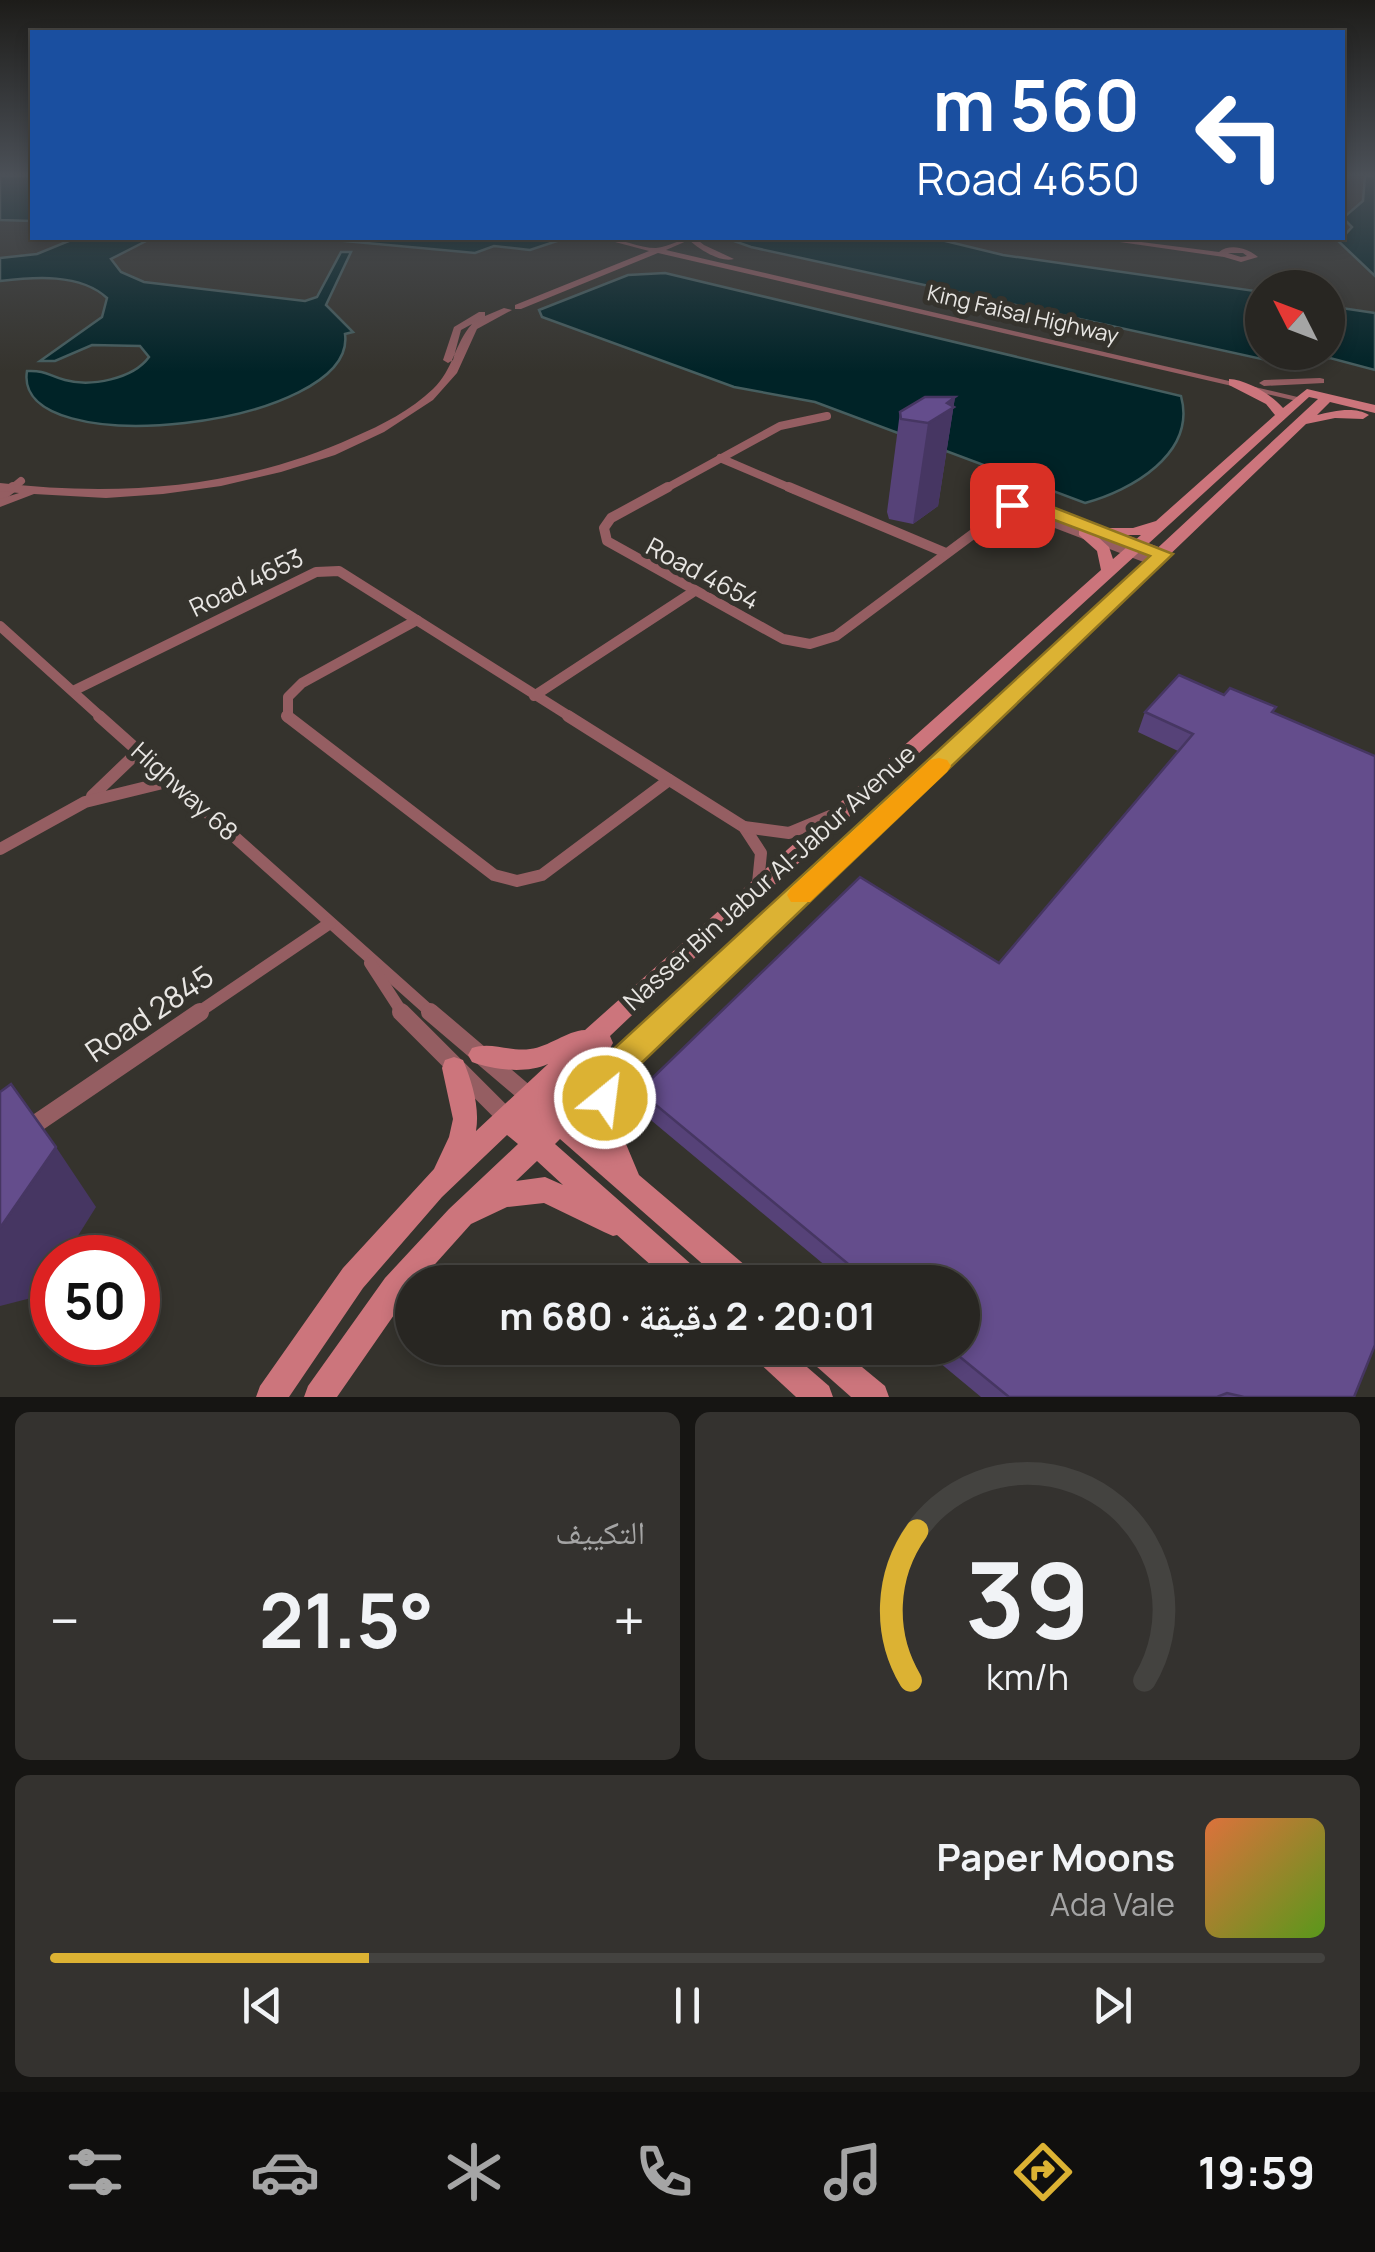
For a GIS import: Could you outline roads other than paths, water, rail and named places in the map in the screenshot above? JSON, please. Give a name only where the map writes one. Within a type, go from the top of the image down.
[{"type":"main road","points":[[1233,382],[1270,400],[1291,419],[1373,412]]},
{"type":"main road","name":"King Faisal Highway","points":[[1304,396],[1329,397],[1373,412]]},
{"type":"main road","name":"Nasser Bin Jabur Al-Jabur Avenue","points":[[271,1397],[352,1278],[433,1188],[507,1118],[543,1109],[617,1066],[1159,558],[1291,419],[1304,396]]},
{"type":"main road","points":[[1329,397],[1373,412]]},
{"type":"main road","name":"Nasser Bin Jabur Al-Jabur Avenue","points":[[319,1397],[385,1302],[458,1218],[534,1142],[543,1109],[615,1017],[1164,521],[1291,419],[1329,397]]},
{"type":"main road","points":[[1102,531],[1134,532],[1164,521]]},
{"type":"main road","points":[[1084,532],[1104,550],[1108,570]]},
{"type":"main road","points":[[480,1054],[496,1060],[532,1060],[564,1049],[615,1017]]},
{"type":"main road","points":[[617,1066],[604,1116],[613,1150],[634,1188]]},
{"type":"main road","points":[[433,1188],[467,1126],[454,1068]]},
{"type":"main road","name":"Highway 68","points":[[543,1109],[723,1265]]},
{"type":"main road","name":"Highway 68","points":[[507,1118],[670,1265]]},
{"type":"main road","points":[[458,1218],[505,1195],[545,1190],[624,1226]]},
{"type":"main road","points":[[783,1365],[818,1397]]},
{"type":"main road","points":[[837,1365],[874,1397]]},
{"type":"street","points":[[606,241],[627,257]]},
{"type":"street","name":"King Faisal Highway","points":[[627,241],[738,262],[1264,383],[1304,396]]},
{"type":"street","points":[[694,241],[738,262]]},
{"type":"street","points":[[1126,241],[1226,252],[1237,241]]},
{"type":"street","points":[[1143,241],[1226,252],[1244,260],[1253,259],[1248,241]]},
{"type":"street","name":"King Faisal Highway","points":[[656,245],[696,260],[1304,396]]},
{"type":"street","points":[[590,280],[656,245]]},
{"type":"street","points":[[616,269],[656,245]]},
{"type":"street","points":[[5,488],[192,480],[260,466],[332,443],[414,399],[445,367],[457,329],[654,258],[696,260]]},
{"type":"street","points":[[5,488],[115,493],[187,487],[268,470],[330,451],[392,423],[424,401],[455,369],[474,328],[510,307]]},
{"type":"street","points":[[1264,383],[1320,381]]},
{"type":"street","name":"Road 4654","points":[[826,416],[786,424],[611,518],[604,528],[606,540],[693,592],[782,638],[820,643],[836,636],[1003,510]]},
{"type":"street","points":[[720,458],[946,553]]},
{"type":"street","points":[[1003,510],[1032,506],[1102,531],[1134,548]]},
{"type":"street","points":[[1003,510],[1024,510],[1159,558]]},
{"type":"street","name":"Road 4653","points":[[73,692],[320,571],[342,572],[744,827],[771,834],[804,830],[845,808]]},
{"type":"street","points":[[534,696],[693,592]]},
{"type":"street","points":[[417,620],[302,683],[288,697],[285,712],[290,721],[494,875],[517,881],[542,875],[669,780]]},
{"type":"street","name":"Highway 68","points":[[0,626],[175,780],[368,959],[543,1109]]},
{"type":"street","points":[[0,849],[85,802],[140,751]]},
{"type":"street","points":[[85,802],[175,780]]},
{"type":"street","points":[[744,827],[759,843],[763,860],[756,888]]},
{"type":"street","name":"Road 2845","points":[[14,1139],[330,923]]},
{"type":"street","name":"Highway 68","points":[[368,959],[385,994],[507,1118]]},
{"type":"water","points":[[68,241],[146,241],[111,259],[121,272],[144,282],[305,301],[317,297],[341,252],[351,252],[326,305],[353,332],[345,334],[334,366],[299,392],[246,412],[185,423],[124,426],[72,418],[37,401],[27,371],[75,382],[99,382],[133,371],[149,357],[140,346],[92,345],[55,361],[40,361],[102,317],[107,298],[84,284],[70,281],[0,281],[0,258],[37,254]]},
{"type":"water","points":[[347,241],[556,241],[530,250],[494,246],[475,253]]},
{"type":"water","points":[[734,241],[946,241],[1003,255],[1245,290],[1245,355]]},
{"type":"water","points":[[1338,241],[1375,241],[1375,276]]},
{"type":"water","points":[[665,273],[1181,396],[1183,417],[1179,436],[1156,467],[1121,489],[1085,503],[815,402],[734,387],[542,317],[539,310],[628,275]]},
{"type":"water","points":[[1345,309],[1375,313],[1375,370],[1345,362]]}]
